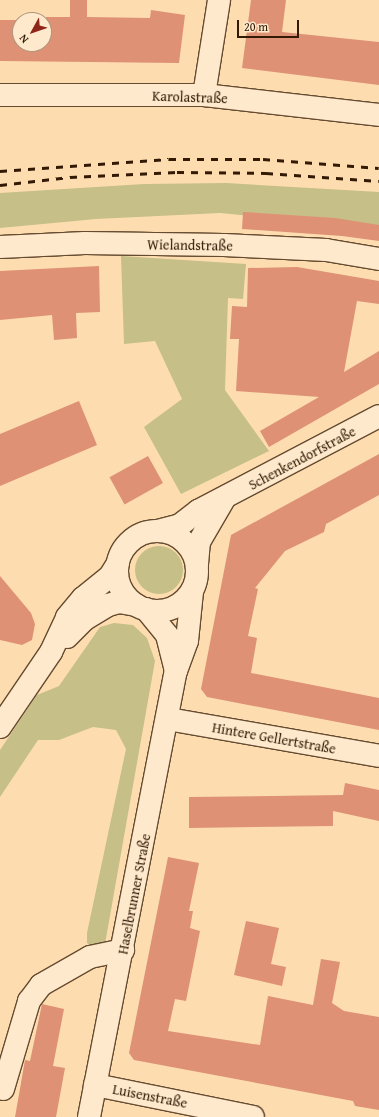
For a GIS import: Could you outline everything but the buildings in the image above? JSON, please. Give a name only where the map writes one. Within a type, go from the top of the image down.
[{"type":"street","points":[[204,95],[219,0]]},
{"type":"street","name":"Karolastraße","points":[[0,95],[204,95],[379,115]]},
{"type":"street","name":"Wielandstraße","points":[[0,247],[86,243],[224,245],[326,250],[379,259]]},
{"type":"street","name":"Schenkendorfstraße","points":[[0,727],[51,652],[67,617],[83,598],[110,576],[133,540],[144,533],[180,525],[198,511],[224,499],[379,416]]},
{"type":"street","points":[[192,592],[199,542],[224,499]]},
{"type":"street","points":[[158,531],[172,534],[183,541],[192,551],[197,564]]},
{"type":"street","points":[[118,563],[121,587],[141,607]]},
{"type":"street","name":"Schenkendorfstraße","points":[[51,652],[96,611],[119,602],[141,607],[172,608],[192,592]]},
{"type":"street","name":"Haselbrunner Straße","points":[[89,1117],[123,950],[176,671],[187,641],[192,592]]},
{"type":"street","name":"Haselbrunner Straße","points":[[141,607],[168,636],[176,671]]},
{"type":"street","name":"Hintere Gellertstraße","points":[[168,719],[379,756]]},
{"type":"street","points":[[3,1089],[29,1001],[41,985],[90,957],[123,950]]},
{"type":"street","name":"Luisenstraße","points":[[95,1085],[253,1117]]},
{"type":"shaded area","points":[[226,183],[379,192],[379,228],[220,213],[96,219],[0,228],[0,193],[144,184]]},
{"type":"shaded area","points":[[121,256],[246,264],[243,299],[228,298],[225,390],[269,451],[181,494],[144,427],[182,399],[155,341],[124,344]]},
{"type":"shaded area","points":[[159,546],[168,548],[176,553],[181,561],[183,570],[181,579],[176,587],[168,592],[159,594],[150,592],[142,587],[137,579],[135,570],[137,561],[142,553],[150,548]]},
{"type":"shaded area","points":[[114,623],[133,625],[147,638],[155,661],[105,944],[93,948],[87,943],[87,933],[126,749],[116,730],[93,727],[59,740],[38,740],[0,797],[0,750],[37,695],[59,686],[100,627]]},
{"type":"railway","points":[[0,171],[169,159],[263,159],[379,168]]},
{"type":"railway","points":[[0,185],[70,177],[177,172],[266,173],[379,181]]}]
